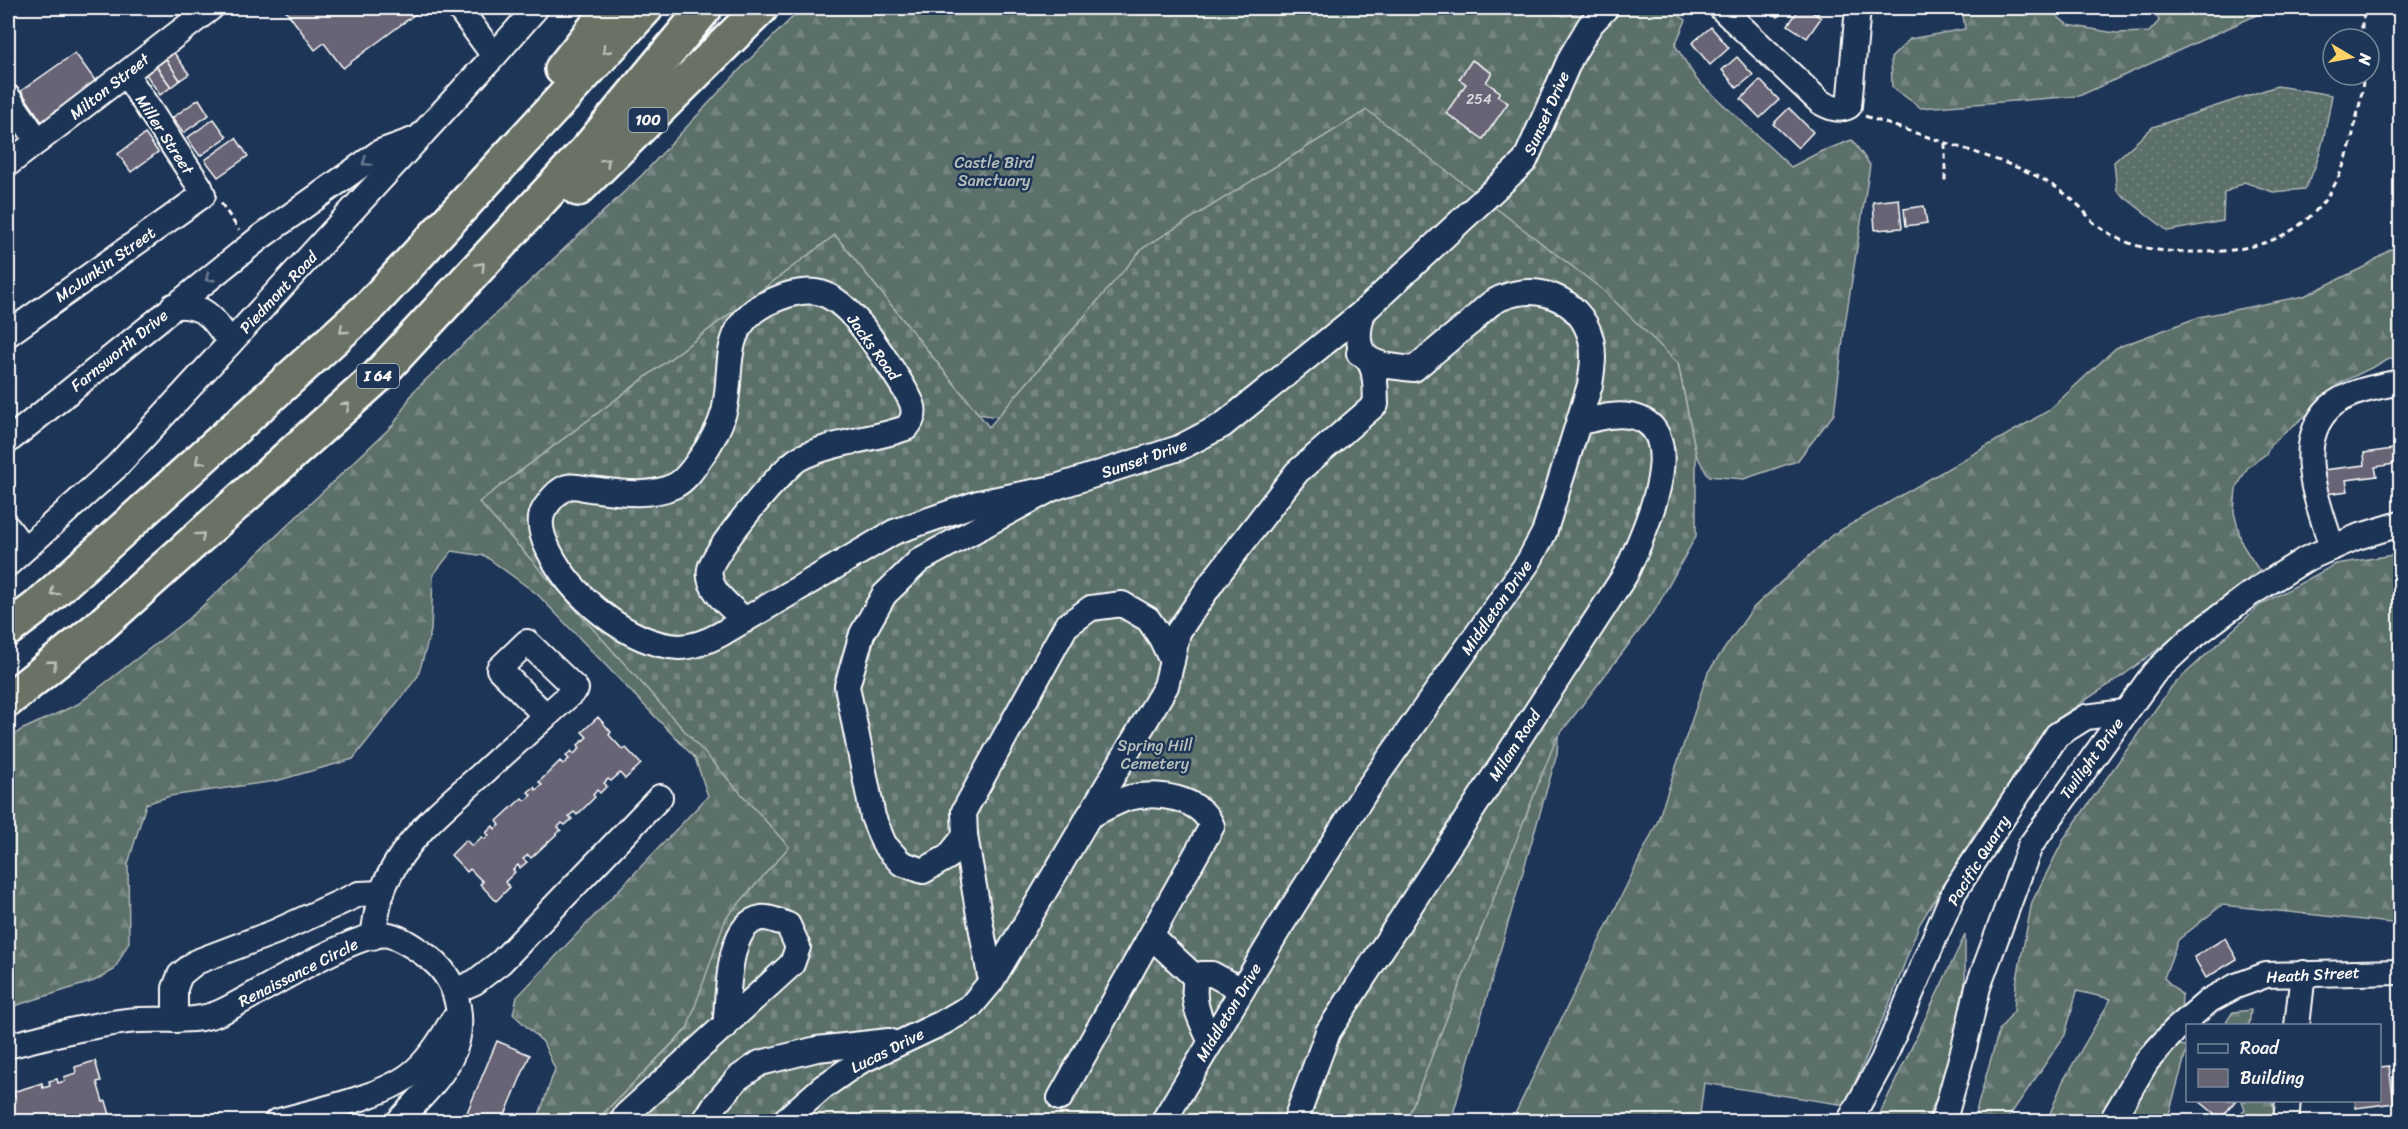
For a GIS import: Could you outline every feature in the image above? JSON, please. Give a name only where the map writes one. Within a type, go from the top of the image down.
[{"type":"highway","points":[[371,305],[597,25],[607,8]]},
{"type":"highway","points":[[8,629],[36,608],[371,305],[646,8]]},
{"type":"highway","name":"I 64","points":[[8,700],[99,627],[378,376],[588,149],[705,8]]},
{"type":"highway","name":"100","points":[[524,219],[580,188],[761,8]]},
{"type":"street","name":"Milton Street","points":[[8,165],[210,8]]},
{"type":"street","points":[[459,8],[494,56]]},
{"type":"street","name":"Piedmont Road","points":[[16,557],[116,467],[537,8]]},
{"type":"street","name":"Sunset Drive","points":[[965,836],[948,857],[923,871],[901,863],[884,844],[873,818],[847,686],[862,634],[884,595],[920,560],[1053,488],[1179,448],[1207,436],[1224,425],[1363,312],[1525,161],[1571,57],[1590,25],[1606,8]]},
{"type":"street","points":[[1721,8],[1820,102],[1830,107],[1844,109],[1849,106],[1858,8]]},
{"type":"street","name":"Miller Street","points":[[126,74],[203,195]]},
{"type":"street","points":[[8,97],[38,141]]},
{"type":"street","points":[[173,306],[262,236],[380,152],[418,138]]},
{"type":"street","name":"McJunkin Street","points":[[8,333],[203,195]]},
{"type":"street","name":"Middleton Drive","points":[[1163,1122],[1364,794],[1529,561],[1544,533],[1580,422],[1593,362],[1591,340],[1585,324],[1566,302],[1545,292],[1521,293],[1495,301],[1298,472],[1213,581],[1178,632],[1172,662]]},
{"type":"street","name":"Jacks Road","points":[[745,620],[721,599],[712,583],[710,569],[724,545],[780,473],[799,458],[906,428],[911,422],[914,408],[906,391],[855,318],[833,298],[819,293],[790,293],[762,306],[742,322],[732,342],[724,411],[713,440],[690,473],[675,486],[633,494],[569,486],[555,493],[542,511],[541,536],[557,567],[585,600],[621,627],[653,641],[679,647],[703,644],[745,620],[894,532],[978,502],[1053,488]]},
{"type":"street","name":"Farnsworth Drive","points":[[8,441],[173,306],[185,305],[204,310],[215,320],[230,343]]},
{"type":"street","points":[[1363,312],[1359,327],[1364,355],[1374,370],[1376,404]]},
{"type":"street","points":[[1323,344],[1344,346],[1364,355],[1372,363],[1414,369]]},
{"type":"street","points":[[2332,548],[2311,478],[2310,457],[2319,421],[2331,406],[2350,395],[2400,382]]},
{"type":"street","name":"Milam Road","points":[[1295,1122],[1328,1032],[1625,575],[1648,523],[1663,460],[1659,436],[1647,421],[1630,416],[1611,416],[1580,422]]},
{"type":"street","name":"Twilight Drive","points":[[1942,1122],[1962,1058],[1978,987],[2030,846],[2124,712],[2154,673],[2190,639],[2250,594],[2306,560],[2375,531],[2400,524]]},
{"type":"street","points":[[8,528],[16,557]]},
{"type":"street","points":[[991,982],[965,836],[964,811],[1066,626],[1091,608],[1122,604],[1148,619],[1161,638],[1172,662]]},
{"type":"street","name":"Lucas Drive","points":[[783,1122],[823,1088],[859,1062],[970,1007],[991,982],[1166,686],[1172,662]]},
{"type":"street","name":"Pacific Quarry","points":[[1849,1122],[1883,1060],[1954,892],[2057,735],[2086,717],[2124,712]]},
{"type":"street","points":[[373,937],[382,893],[397,862],[423,827],[546,716]]},
{"type":"street","points":[[1060,1098],[1212,826],[1208,817],[1197,807],[1169,797],[1151,795],[1128,798],[1089,816]]},
{"type":"street","points":[[276,1122],[391,1087],[416,1070],[437,1047],[457,1001],[475,982],[501,962],[660,797]]},
{"type":"street","points":[[175,1020],[175,988],[180,975],[196,962],[275,932],[359,894],[382,893]]},
{"type":"street","name":"Renaissance Circle","points":[[8,1046],[71,1030],[129,1021],[175,1020],[219,1013],[357,940],[389,935],[419,950],[444,970],[457,1001]]},
{"type":"street","points":[[1152,937],[1196,978]]},
{"type":"street","name":"Heath Street","points":[[2111,1122],[2147,1061],[2175,1030],[2211,1000],[2236,986],[2266,975],[2400,972]]},
{"type":"street","points":[[2296,1024],[2303,973]]},
{"type":"street","points":[[1211,1042],[1198,1014],[1193,994],[1196,978],[1201,974],[1212,974],[1242,990]]},
{"type":"street","points":[[398,1122],[435,1081],[451,1058],[458,1035],[457,1001]]},
{"type":"street","points":[[622,1122],[626,1115],[725,1027]]},
{"type":"street","points":[[704,1122],[714,1106],[738,1078],[760,1063],[817,1049],[909,1038]]},
{"type":"street","points":[[2286,1122],[2288,1102]]},
{"type":"path","points":[[2362,27],[2367,8]]},
{"type":"path","points":[[1849,106],[1865,116],[2017,168],[2078,204],[2094,224],[2124,241],[2150,250],[2220,251],[2258,246],[2289,233],[2306,222],[2329,195],[2344,170],[2352,144],[2363,87]]},
{"type":"path","points":[[1945,143],[1945,183]]},
{"type":"path","points":[[226,210],[244,237]]},
{"type":"green space","name":"Castle Bird Sanctuary","points":[[802,8],[1552,8],[1563,16],[1599,8],[1668,8],[1686,20],[1675,45],[1697,80],[1791,167],[1822,151],[1852,140],[1870,165],[1845,324],[1834,414],[1797,461],[1744,479],[1708,476],[1696,454],[1678,363],[1037,386],[998,417],[978,414],[835,235],[799,851],[711,1004],[596,1121],[537,1121],[555,1069],[543,1042],[513,1014],[517,997],[708,796],[695,758],[537,594],[485,556],[452,551],[433,575],[431,631],[418,676],[353,759],[276,781],[170,796],[146,804],[128,864],[129,942],[114,970],[94,981],[8,1008],[8,740],[21,730],[78,704],[193,615],[394,424],[413,392],[642,175],[745,64]]},
{"type":"green space","points":[[1962,8],[2047,8],[2068,25],[2115,33],[2149,32],[2159,21],[2154,8],[2272,8],[2079,96],[1921,108],[1892,87],[1891,58],[1910,39],[1965,29]]},
{"type":"green space","points":[[2277,86],[2332,95],[2319,155],[2305,189],[2273,192],[2244,182],[2224,193],[2223,221],[2168,231],[2117,191],[2114,162],[2153,127]]},
{"type":"green space","name":"Spring Hill Cemetery","points":[[1367,110],[1603,290],[1678,363],[1696,454],[1696,536],[1655,610],[1556,739],[1406,1122],[596,1121],[687,1029],[726,918],[789,847],[479,502],[835,235],[989,427],[1143,248]]},
{"type":"green space","points":[[2391,249],[2400,249],[2400,354],[2338,384],[2316,407],[2271,444],[2266,454],[2248,467],[2236,489],[2234,512],[2242,544],[2260,572],[2125,674],[2051,723],[1973,837],[1919,925],[1889,1005],[1845,1105],[1704,1083],[1699,1121],[1511,1122],[1657,823],[1708,672],[1753,608],[1832,535],[2048,411],[2116,348],[2199,317],[2304,296],[2364,267]]},
{"type":"green space","points":[[2400,554],[2400,924],[2222,905],[2178,940],[2164,978],[2182,995],[2181,1014],[2139,1052],[2105,1121],[2047,1121],[2063,1081],[2111,999],[2077,991],[2065,1035],[2006,1121],[1973,1122],[1999,1030],[2014,1011],[2016,984],[2032,902],[2065,837],[2172,686],[2260,605],[2336,564]]},
{"type":"green space","points":[[1561,691],[1557,754],[1451,1121],[1303,1121]]},
{"type":"green space","points":[[1965,935],[1965,1004],[1947,1075],[1926,1121],[1876,1122]]},
{"type":"green space","points":[[2251,1010],[2249,1024],[2225,1024],[2233,1012]]},
{"type":"green space","points":[[2170,1044],[2186,1046],[2167,1121],[2124,1122]]},
{"type":"green space","points":[[2242,1102],[2272,1102],[2275,1121],[2233,1122],[2245,1109]]},
{"type":"building","points":[[284,8],[414,8],[418,12],[343,68],[324,43],[315,50]]},
{"type":"building","points":[[1766,8],[1785,8],[1778,17]]},
{"type":"building","points":[[1800,8],[1806,8],[1821,18],[1807,38],[1788,25]]},
{"type":"building","points":[[1806,8],[1822,8],[1817,15]]},
{"type":"building","points":[[1893,8],[1925,8],[1894,14]]},
{"type":"building","points":[[1711,27],[1729,48],[1710,65],[1692,43]]},
{"type":"building","points":[[168,44],[189,74],[180,80],[159,50]]},
{"type":"building","points":[[161,52],[180,80],[171,87],[151,59]]},
{"type":"building","points":[[75,53],[97,83],[42,122],[21,91]]},
{"type":"building","points":[[1737,57],[1753,75],[1737,88],[1722,70]]},
{"type":"building","points":[[151,59],[171,87],[160,95],[141,67]]},
{"type":"building","points":[[1472,60],[1492,73],[1486,82],[1500,92],[1497,96],[1508,103],[1483,139],[1446,113],[1466,84],[1459,79]]},
{"type":"building","points":[[1760,80],[1779,100],[1760,118],[1741,99]]},
{"type":"building","points":[[199,99],[209,115],[183,133],[172,118]]},
{"type":"building","points":[[1789,108],[1813,132],[1798,148],[1773,124]]},
{"type":"building","points":[[8,116],[22,137],[8,147]]},
{"type":"building","points":[[214,119],[227,137],[200,156],[187,138]]},
{"type":"building","points":[[145,134],[158,152],[131,172],[118,154]]},
{"type":"building","points":[[236,138],[248,156],[218,177],[205,160]]},
{"type":"building","points":[[1899,199],[1902,228],[1875,230],[1873,202]]},
{"type":"building","points":[[1924,206],[1927,223],[1906,226],[1904,209]]},
{"type":"building","points":[[2400,448],[2400,463],[2375,467],[2377,476],[2346,480],[2348,491],[2326,494],[2323,470],[2365,465],[2364,453]]},
{"type":"building","points":[[598,717],[611,732],[609,735],[641,764],[625,779],[620,773],[611,781],[608,779],[604,783],[607,786],[600,793],[597,790],[593,795],[595,797],[577,815],[574,812],[569,816],[572,819],[565,825],[562,823],[558,827],[561,830],[531,858],[528,855],[523,859],[527,862],[520,868],[518,865],[513,870],[515,872],[505,882],[510,887],[496,901],[480,884],[483,882],[470,869],[467,872],[451,855],[466,840],[472,846],[482,837],[485,839],[489,835],[486,833],[493,826],[495,829],[500,825],[497,821],[522,798],[525,801],[531,795],[528,792],[534,787],[536,790],[542,785],[539,782],[560,761],[563,764],[569,759],[566,756],[571,751],[574,754],[580,748],[578,745],[587,737],[582,732]]},
{"type":"building","points":[[2225,938],[2237,959],[2206,978],[2194,957]]},
{"type":"building","points":[[497,1041],[530,1055],[502,1122],[463,1122]]},
{"type":"building","points":[[95,1061],[101,1081],[97,1082],[112,1122],[8,1122],[8,1098],[15,1096],[13,1092],[42,1083],[43,1088],[50,1086],[49,1081],[57,1079],[58,1083],[65,1081],[64,1077],[76,1073],[75,1067]]},
{"type":"building","points":[[2389,1066],[2394,1103],[2356,1108],[2355,1102],[2381,1102],[2381,1067]]},
{"type":"building","points":[[2200,1102],[2234,1102],[2221,1119]]}]
